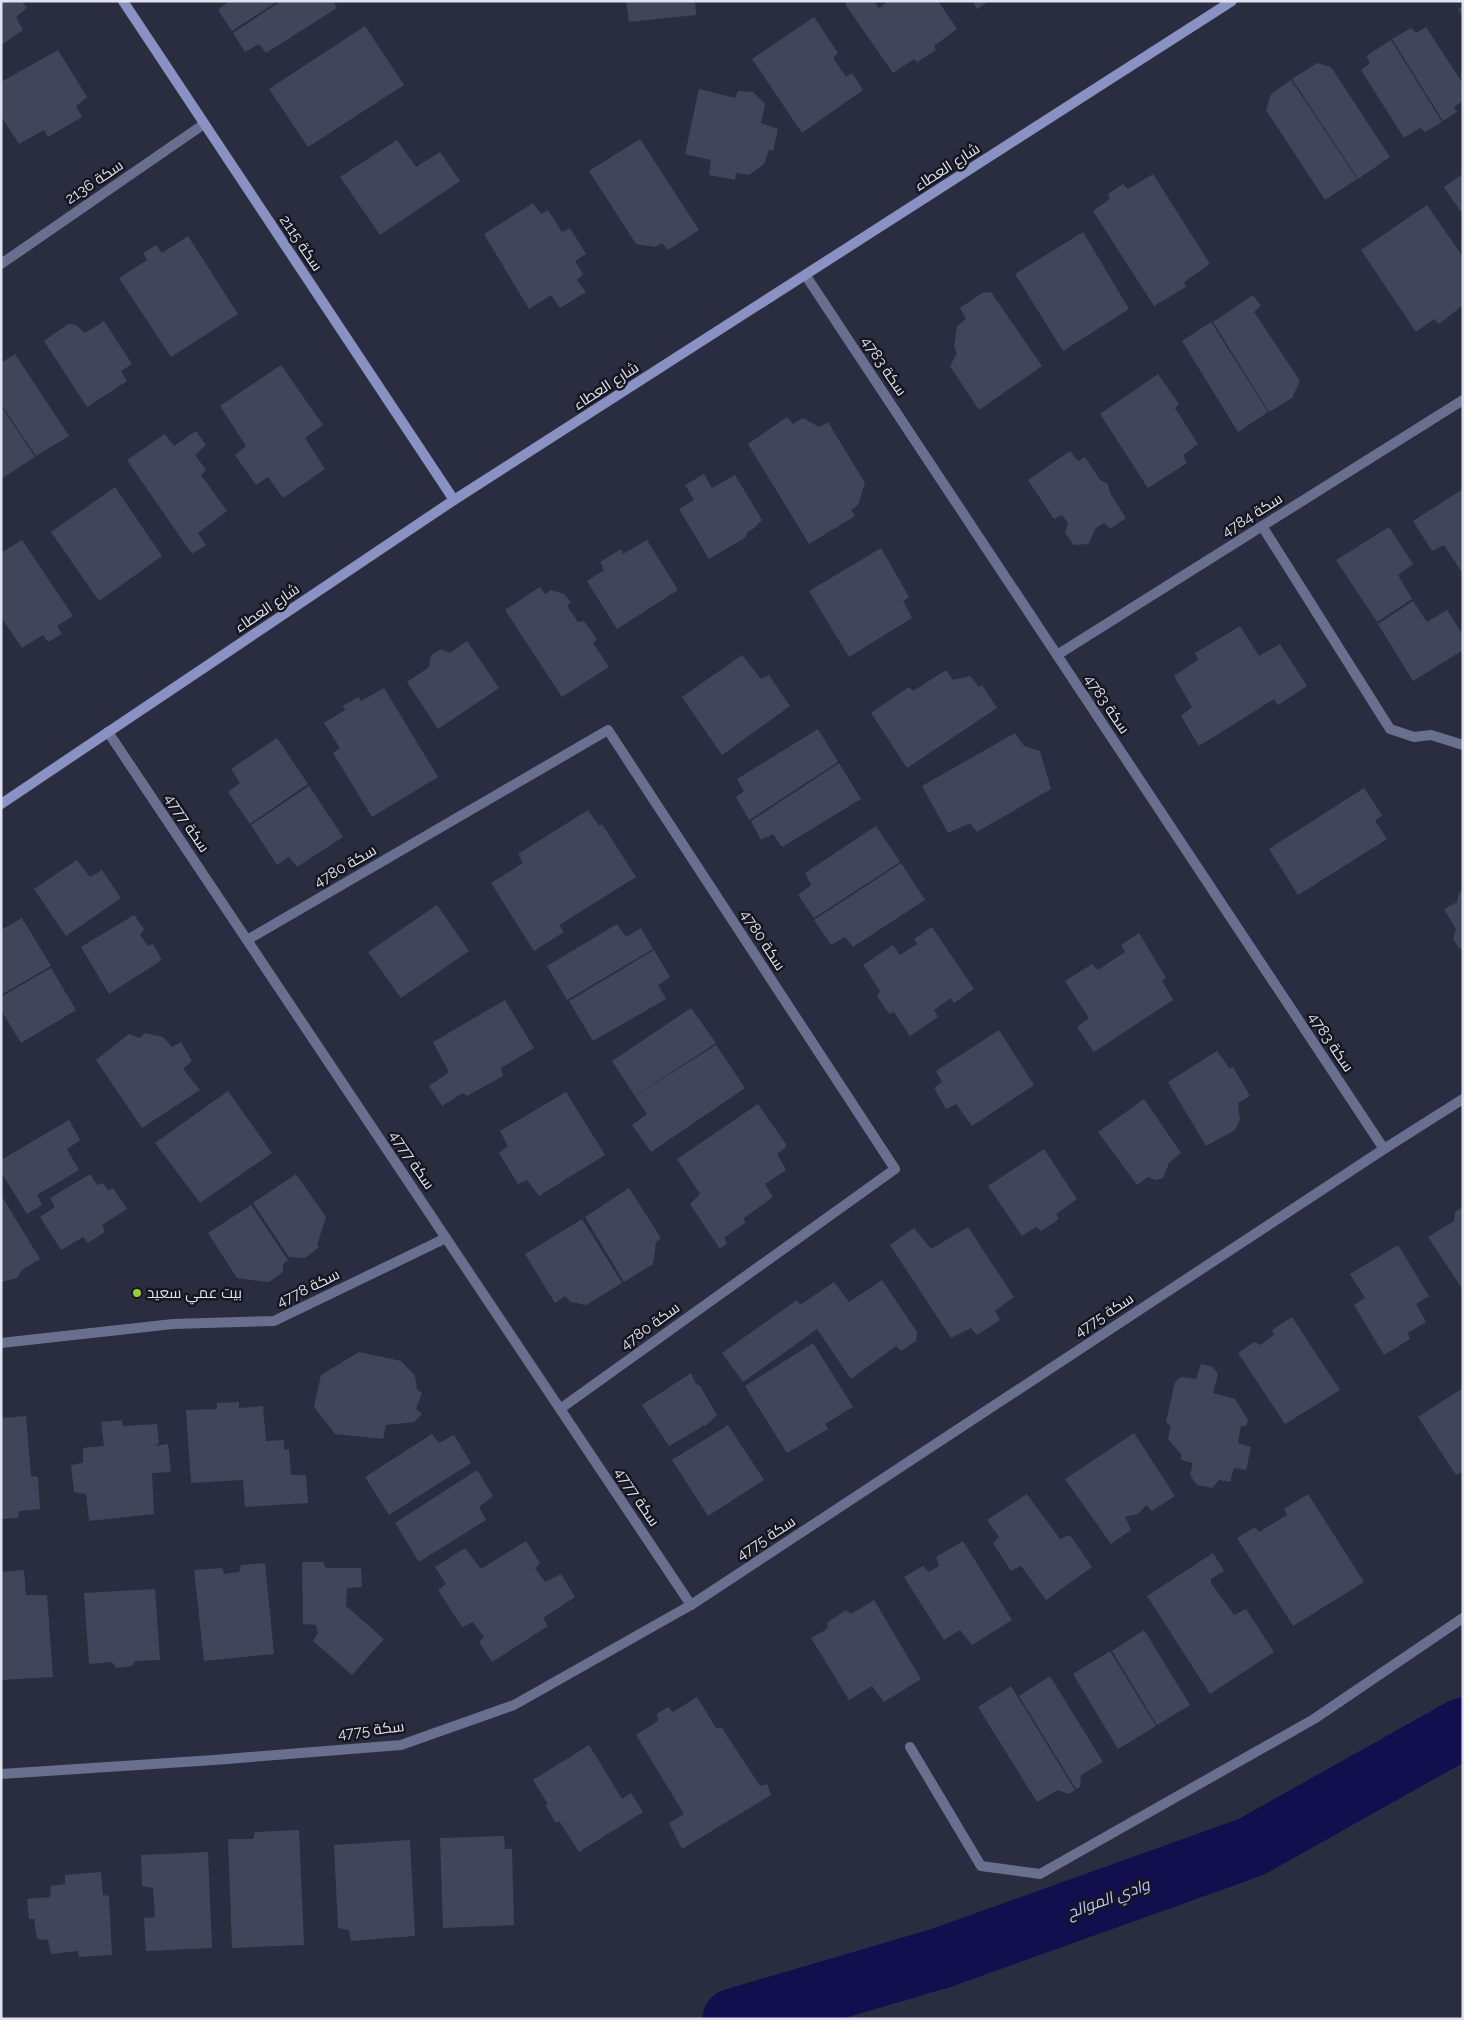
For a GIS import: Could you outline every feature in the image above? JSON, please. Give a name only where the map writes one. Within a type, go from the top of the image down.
[{"type":"street","name":"سكة 2115","points":[[123,1],[454,500]]},
{"type":"street","name":"شارع العطاء","points":[[1,804],[454,500],[1232,1]]},
{"type":"street","name":"سكة 2136","points":[[1,264],[204,124]]},
{"type":"street","name":"سكة 4783","points":[[806,276],[1384,1149]]},
{"type":"street","name":"سكة 4784","points":[[1057,655],[1463,400]]},
{"type":"street","points":[[1262,526],[1390,729],[1414,737],[1431,736],[1463,745]]},
{"type":"street","name":"سكة 4780","points":[[247,940],[608,730],[895,1169],[560,1409]]},
{"type":"street","name":"سكة 4777","points":[[108,732],[691,1605]]},
{"type":"street","name":"سكة 4775","points":[[1,1774],[214,1760],[401,1744],[514,1705],[691,1605],[1463,1099]]},
{"type":"street","name":"سكة 4778","points":[[1,1343],[173,1324],[274,1321],[446,1238]]},
{"type":"street","points":[[910,1747],[981,1866],[1040,1874],[1314,1719],[1463,1618]]},
{"type":"building","points":[[1,1],[22,1],[27,8],[16,17],[23,30],[1,45]]},
{"type":"building","points":[[229,1],[278,1],[232,31],[218,10]]},
{"type":"building","points":[[281,1],[333,1],[337,8],[266,53],[259,44],[245,52],[233,33]]},
{"type":"building","points":[[626,1],[695,1],[696,15],[629,22]]},
{"type":"building","points":[[849,1],[874,1],[879,8],[888,1],[938,1],[957,29],[934,46],[936,50],[917,62],[914,59],[893,73],[845,4]]},
{"type":"building","points":[[973,1],[989,1],[977,9]]},
{"type":"building","points":[[1463,6],[1463,18],[1458,9]]},
{"type":"building","points":[[814,17],[838,53],[833,58],[846,77],[852,73],[863,90],[802,133],[752,59]]},
{"type":"building","points":[[365,26],[404,85],[308,147],[269,89]]},
{"type":"building","points":[[1426,27],[1463,84],[1463,101],[1454,107],[1457,112],[1443,121],[1392,39],[1411,28],[1416,33]]},
{"type":"building","points":[[1391,40],[1442,122],[1425,132],[1420,128],[1404,138],[1361,70],[1370,63],[1366,56]]},
{"type":"building","points":[[58,50],[87,97],[76,106],[82,117],[48,137],[44,130],[19,144],[1,116],[1,82]]},
{"type":"building","points":[[1317,63],[1331,67],[1390,157],[1358,179],[1292,79]]},
{"type":"building","points":[[1291,80],[1357,179],[1325,200],[1266,110],[1271,94]]},
{"type":"building","points":[[699,89],[735,98],[738,91],[753,92],[765,104],[761,123],[778,129],[773,151],[769,150],[764,164],[749,175],[736,173],[735,180],[709,175],[711,160],[685,154]]},
{"type":"building","points":[[640,139],[699,230],[668,250],[662,243],[655,247],[636,244],[589,171]]},
{"type":"building","points":[[397,140],[416,167],[440,152],[460,181],[380,235],[340,177]]},
{"type":"building","points":[[1153,174],[1210,264],[1184,282],[1186,287],[1154,306],[1093,211],[1110,199],[1108,194],[1123,184],[1128,189]]},
{"type":"building","points":[[1463,174],[1463,215],[1444,187]]},
{"type":"building","points":[[533,203],[541,214],[548,210],[562,232],[570,228],[586,254],[575,261],[583,274],[577,280],[586,292],[560,308],[551,295],[529,309],[484,234]]},
{"type":"building","points":[[1427,205],[1463,257],[1463,305],[1439,324],[1434,319],[1416,332],[1361,250]]},
{"type":"building","points":[[1083,232],[1129,309],[1063,351],[1015,274]]},
{"type":"building","points":[[188,236],[238,314],[171,357],[119,278],[147,260],[143,253],[156,245],[162,253]]},
{"type":"building","points":[[991,292],[1042,366],[979,410],[950,366],[957,353],[954,347],[957,326],[966,319],[960,308],[982,293]]},
{"type":"building","points":[[1253,295],[1261,306],[1254,312],[1300,381],[1292,398],[1269,412],[1213,322]]},
{"type":"building","points":[[104,321],[132,364],[121,371],[127,381],[87,407],[44,341],[68,324],[76,325],[85,333]]},
{"type":"building","points":[[1211,322],[1268,412],[1238,432],[1182,341]]},
{"type":"building","points":[[15,354],[69,436],[36,456],[1,404],[1,363]]},
{"type":"building","points":[[281,365],[323,425],[305,438],[325,469],[283,498],[268,477],[256,485],[235,455],[246,446],[220,406]]},
{"type":"building","points":[[1158,374],[1179,404],[1175,408],[1198,444],[1183,455],[1187,463],[1148,488],[1100,414]]},
{"type":"building","points":[[1,406],[35,457],[1,479]]},
{"type":"building","points":[[787,417],[793,424],[803,418],[819,427],[828,422],[865,483],[858,505],[851,510],[855,516],[809,544],[748,444]]},
{"type":"building","points":[[196,431],[206,445],[195,455],[206,470],[201,475],[227,511],[198,533],[206,545],[192,554],[127,460],[165,434],[174,446]]},
{"type":"building","points":[[1070,451],[1078,461],[1085,457],[1100,480],[1108,484],[1110,493],[1126,518],[1110,529],[1104,523],[1096,528],[1088,544],[1074,545],[1065,533],[1068,523],[1062,515],[1054,519],[1028,480]]},
{"type":"building","points":[[704,474],[712,488],[735,475],[762,520],[747,532],[746,537],[709,559],[679,509],[694,500],[685,485]]},
{"type":"building","points":[[115,487],[162,556],[99,601],[51,532]]},
{"type":"building","points":[[1463,489],[1463,574],[1444,545],[1432,551],[1413,521]]},
{"type":"building","points":[[1389,527],[1413,564],[1398,575],[1412,599],[1377,622],[1336,560]]},
{"type":"building","points":[[22,540],[73,616],[57,626],[62,634],[48,642],[43,635],[22,648],[1,617],[1,553]]},
{"type":"building","points":[[647,540],[678,590],[617,629],[587,581],[604,570],[600,562],[621,549],[623,554]]},
{"type":"building","points":[[881,548],[909,597],[903,601],[912,618],[849,657],[809,591]]},
{"type":"building","points":[[540,587],[545,594],[551,590],[564,594],[571,602],[567,606],[578,622],[584,621],[597,639],[593,643],[609,667],[562,697],[505,610]]},
{"type":"building","points":[[1413,601],[1427,622],[1447,610],[1463,635],[1463,650],[1413,681],[1378,624]]},
{"type":"building","points":[[1240,626],[1259,656],[1280,644],[1307,686],[1278,705],[1274,699],[1199,746],[1181,716],[1192,707],[1174,676],[1198,660],[1195,653]]},
{"type":"building","points":[[467,641],[499,688],[438,729],[407,682],[429,667],[431,655],[441,649],[450,653]]},
{"type":"building","points":[[742,655],[761,679],[769,675],[790,706],[722,755],[682,697]]},
{"type":"building","points":[[946,670],[953,680],[970,676],[979,687],[982,685],[997,708],[907,768],[871,713],[909,687],[913,691]]},
{"type":"building","points":[[384,688],[438,777],[372,817],[333,753],[340,748],[324,723],[345,710],[343,706],[358,697],[361,701]]},
{"type":"building","points":[[818,729],[838,762],[749,820],[736,797],[744,791],[737,779]]},
{"type":"building","points":[[1015,733],[1024,746],[1040,751],[1051,789],[977,832],[970,823],[948,833],[922,786]]},
{"type":"building","points":[[277,738],[308,784],[250,824],[228,792],[240,783],[231,769]]},
{"type":"building","points":[[839,763],[861,799],[782,847],[773,834],[761,840],[751,821]]},
{"type":"building","points":[[309,786],[343,837],[297,867],[289,857],[277,865],[251,825]]},
{"type":"building","points":[[1364,788],[1382,815],[1375,821],[1387,839],[1298,895],[1269,849]]},
{"type":"building","points":[[588,810],[599,826],[602,824],[636,877],[559,925],[564,932],[534,951],[491,883],[523,863],[518,854]]},
{"type":"building","points":[[876,826],[900,862],[814,918],[798,895],[811,885],[805,873]]},
{"type":"building","points":[[77,860],[90,877],[102,870],[121,898],[66,936],[34,889]]},
{"type":"building","points":[[901,863],[925,900],[853,947],[845,937],[831,945],[814,920]]},
{"type":"building","points":[[1463,891],[1463,949],[1459,948],[1453,939],[1456,929],[1444,909],[1457,902],[1459,893]]},
{"type":"building","points":[[437,905],[469,951],[401,998],[368,952]]},
{"type":"building","points":[[134,915],[144,929],[140,935],[148,946],[153,944],[162,960],[109,994],[81,947]]},
{"type":"building","points":[[22,918],[51,966],[1,995],[1,930]]},
{"type":"building","points":[[617,924],[626,937],[641,928],[653,949],[567,1000],[547,966]]},
{"type":"building","points":[[932,927],[974,989],[954,1003],[951,998],[934,1010],[938,1017],[910,1036],[894,1012],[889,1014],[877,996],[880,991],[863,965],[893,945],[900,955],[917,944],[914,939]]},
{"type":"building","points":[[1139,933],[1166,978],[1162,980],[1173,1000],[1094,1052],[1077,1027],[1089,1018],[1065,981],[1092,964],[1098,970],[1125,952],[1121,945]]},
{"type":"building","points":[[654,950],[670,977],[658,985],[666,999],[593,1041],[569,1001]]},
{"type":"building","points":[[51,968],[76,1010],[21,1043],[1,1010],[1,997]]},
{"type":"building","points":[[505,1000],[534,1048],[501,1068],[503,1076],[467,1096],[463,1093],[442,1106],[429,1086],[449,1072],[433,1042]]},
{"type":"building","points":[[691,1008],[716,1043],[635,1096],[612,1061]]},
{"type":"building","points":[[999,1030],[1034,1085],[972,1126],[956,1104],[946,1109],[934,1088],[942,1082],[936,1071]]},
{"type":"building","points":[[145,1033],[163,1037],[172,1047],[181,1042],[192,1061],[183,1069],[200,1090],[142,1128],[96,1060],[129,1034],[140,1038]]},
{"type":"building","points":[[716,1045],[745,1088],[651,1152],[632,1125],[647,1114],[635,1096]]},
{"type":"building","points":[[1217,1051],[1230,1069],[1233,1067],[1250,1096],[1238,1103],[1240,1120],[1235,1130],[1206,1146],[1168,1082]]},
{"type":"building","points":[[228,1091],[272,1153],[200,1203],[155,1143]]},
{"type":"building","points":[[566,1092],[605,1155],[539,1196],[527,1180],[518,1184],[499,1153],[508,1146],[500,1131]]},
{"type":"building","points":[[1144,1099],[1181,1153],[1169,1163],[1163,1178],[1155,1180],[1148,1177],[1137,1185],[1098,1132]]},
{"type":"building","points":[[758,1104],[786,1144],[786,1147],[777,1154],[786,1170],[765,1184],[773,1197],[744,1218],[745,1223],[724,1238],[727,1243],[720,1249],[690,1204],[700,1194],[677,1159]]},
{"type":"building","points":[[69,1120],[80,1140],[67,1149],[79,1170],[37,1195],[42,1205],[27,1214],[1,1172],[1,1160]]},
{"type":"building","points":[[1044,1149],[1077,1199],[1056,1214],[1059,1219],[1041,1231],[1036,1227],[1022,1236],[988,1186]]},
{"type":"building","points":[[90,1174],[97,1185],[103,1183],[108,1190],[113,1188],[127,1209],[102,1225],[105,1232],[88,1243],[83,1237],[61,1250],[40,1217],[55,1207],[50,1198]]},
{"type":"building","points":[[296,1174],[326,1217],[317,1245],[319,1247],[305,1258],[289,1257],[253,1203]]},
{"type":"building","points":[[629,1188],[661,1238],[656,1242],[653,1264],[624,1282],[585,1217]]},
{"type":"building","points":[[1,1195],[40,1259],[22,1270],[17,1278],[1,1282]]},
{"type":"building","points":[[251,1205],[288,1260],[283,1264],[283,1272],[269,1282],[237,1278],[208,1233]]},
{"type":"building","points":[[1463,1207],[1463,1290],[1428,1237],[1454,1221],[1455,1212]]},
{"type":"building","points":[[582,1219],[622,1283],[586,1305],[571,1302],[565,1296],[555,1303],[525,1254]]},
{"type":"building","points":[[968,1227],[1014,1297],[995,1311],[1000,1320],[977,1335],[971,1328],[951,1338],[890,1245],[914,1228],[931,1249]]},
{"type":"building","points":[[1398,1245],[1429,1296],[1416,1304],[1426,1322],[1408,1333],[1410,1339],[1384,1355],[1354,1305],[1365,1298],[1350,1274]]},
{"type":"building","points":[[882,1280],[917,1332],[916,1341],[901,1351],[896,1346],[851,1379],[817,1329],[743,1382],[722,1353],[797,1300],[800,1305],[834,1282],[849,1302]]},
{"type":"building","points":[[1292,1317],[1340,1390],[1285,1424],[1238,1353],[1254,1342],[1260,1345],[1274,1335],[1272,1330]]},
{"type":"building","points":[[813,1343],[853,1407],[825,1424],[828,1429],[787,1453],[745,1386]]},
{"type":"building","points":[[359,1352],[401,1361],[415,1376],[417,1389],[422,1393],[416,1409],[422,1414],[414,1422],[386,1425],[383,1439],[335,1434],[314,1407],[321,1375]]},
{"type":"building","points":[[1201,1364],[1213,1367],[1218,1374],[1213,1393],[1235,1399],[1248,1420],[1246,1426],[1241,1426],[1238,1443],[1251,1447],[1246,1470],[1234,1468],[1230,1482],[1219,1480],[1212,1488],[1197,1485],[1190,1475],[1193,1463],[1181,1460],[1181,1454],[1168,1439],[1171,1426],[1166,1422],[1175,1382],[1181,1377],[1196,1379]]},
{"type":"building","points":[[691,1373],[696,1384],[700,1386],[717,1415],[705,1426],[702,1425],[669,1446],[642,1405]]},
{"type":"building","points":[[1463,1388],[1463,1471],[1456,1475],[1418,1417]]},
{"type":"building","points":[[239,1402],[239,1408],[263,1406],[266,1441],[284,1440],[284,1450],[289,1449],[291,1475],[306,1475],[308,1503],[245,1507],[243,1480],[191,1483],[186,1410],[217,1409],[217,1403]]},
{"type":"building","points":[[26,1416],[31,1476],[38,1477],[40,1509],[19,1511],[18,1518],[1,1519],[1,1418]]},
{"type":"building","points":[[122,1420],[123,1426],[157,1424],[159,1443],[154,1446],[168,1444],[171,1472],[152,1473],[154,1514],[89,1521],[86,1494],[74,1492],[71,1465],[83,1463],[83,1448],[104,1446],[101,1422]]},
{"type":"building","points":[[728,1425],[764,1480],[708,1516],[672,1460]]},
{"type":"building","points":[[1134,1433],[1175,1496],[1152,1511],[1146,1505],[1138,1514],[1125,1517],[1131,1530],[1111,1544],[1065,1479]]},
{"type":"building","points":[[432,1434],[439,1443],[454,1435],[471,1463],[389,1515],[365,1477]]},
{"type":"building","points":[[477,1470],[493,1496],[479,1507],[486,1520],[419,1562],[395,1523]]},
{"type":"building","points":[[1027,1494],[1060,1539],[1070,1535],[1092,1567],[1046,1600],[1021,1566],[1011,1571],[993,1543],[999,1537],[987,1520]]},
{"type":"building","points":[[1308,1494],[1364,1582],[1293,1626],[1237,1538],[1255,1527],[1259,1532],[1287,1515],[1284,1509]]},
{"type":"building","points":[[526,1541],[540,1563],[535,1568],[545,1582],[561,1574],[575,1597],[543,1618],[548,1626],[492,1662],[479,1642],[484,1637],[473,1622],[462,1627],[438,1590],[446,1584],[435,1567],[465,1548],[481,1569]]},
{"type":"building","points":[[963,1541],[1012,1620],[972,1645],[960,1630],[944,1640],[904,1577],[923,1566],[929,1572],[939,1566],[936,1557]]},
{"type":"building","points":[[1213,1553],[1224,1571],[1211,1579],[1211,1583],[1234,1615],[1246,1609],[1274,1652],[1210,1694],[1147,1596]]},
{"type":"building","points":[[302,1562],[323,1562],[326,1568],[361,1568],[362,1587],[347,1588],[346,1606],[384,1639],[352,1675],[313,1641],[318,1633],[316,1625],[303,1624]]},
{"type":"building","points":[[265,1563],[274,1654],[204,1661],[194,1570],[222,1568],[224,1574],[239,1572],[241,1565]]},
{"type":"building","points":[[24,1570],[26,1595],[47,1595],[53,1677],[1,1680],[1,1572]]},
{"type":"building","points":[[155,1589],[160,1660],[135,1661],[132,1666],[116,1668],[112,1662],[89,1664],[84,1593]]},
{"type":"building","points":[[874,1600],[921,1679],[884,1702],[872,1686],[849,1700],[811,1638],[827,1629],[828,1622],[846,1610],[851,1614]]},
{"type":"building","points":[[1144,1630],[1190,1705],[1157,1725],[1112,1651]]},
{"type":"building","points":[[1110,1651],[1156,1726],[1118,1749],[1073,1674]]},
{"type":"building","points":[[1050,1676],[1103,1762],[1081,1775],[1080,1787],[1076,1789],[1019,1696]]},
{"type":"building","points":[[1011,1686],[1075,1790],[1068,1794],[1058,1790],[1037,1802],[978,1707]]},
{"type":"building","points":[[697,1697],[716,1728],[722,1728],[760,1786],[767,1784],[771,1795],[682,1849],[669,1823],[684,1814],[636,1735],[658,1721],[657,1714],[668,1707],[673,1712]]},
{"type":"building","points":[[589,1745],[622,1799],[631,1793],[643,1812],[579,1852],[559,1821],[556,1823],[545,1805],[548,1804],[533,1780]]},
{"type":"building","points":[[299,1830],[304,1945],[232,1948],[228,1839],[253,1839],[255,1832]]},
{"type":"building","points":[[504,1836],[505,1849],[512,1849],[514,1925],[443,1928],[440,1838]]},
{"type":"building","points":[[410,1840],[415,1936],[351,1941],[349,1930],[338,1928],[334,1845]]},
{"type":"building","points":[[208,1852],[212,1948],[146,1951],[144,1918],[155,1917],[153,1888],[142,1886],[141,1855]]},
{"type":"building","points":[[101,1872],[103,1895],[109,1896],[112,1955],[79,1957],[78,1951],[51,1954],[48,1940],[37,1939],[34,1919],[29,1919],[27,1899],[50,1897],[51,1886],[65,1884],[65,1875]]},
{"type":"waterway","name":"وادي الموالح","points":[[733,2019],[941,1958],[1251,1847],[1463,1728]]},
{"type":"place","name":"بيت عمي سعيد","points":[[137,1293]]}]
